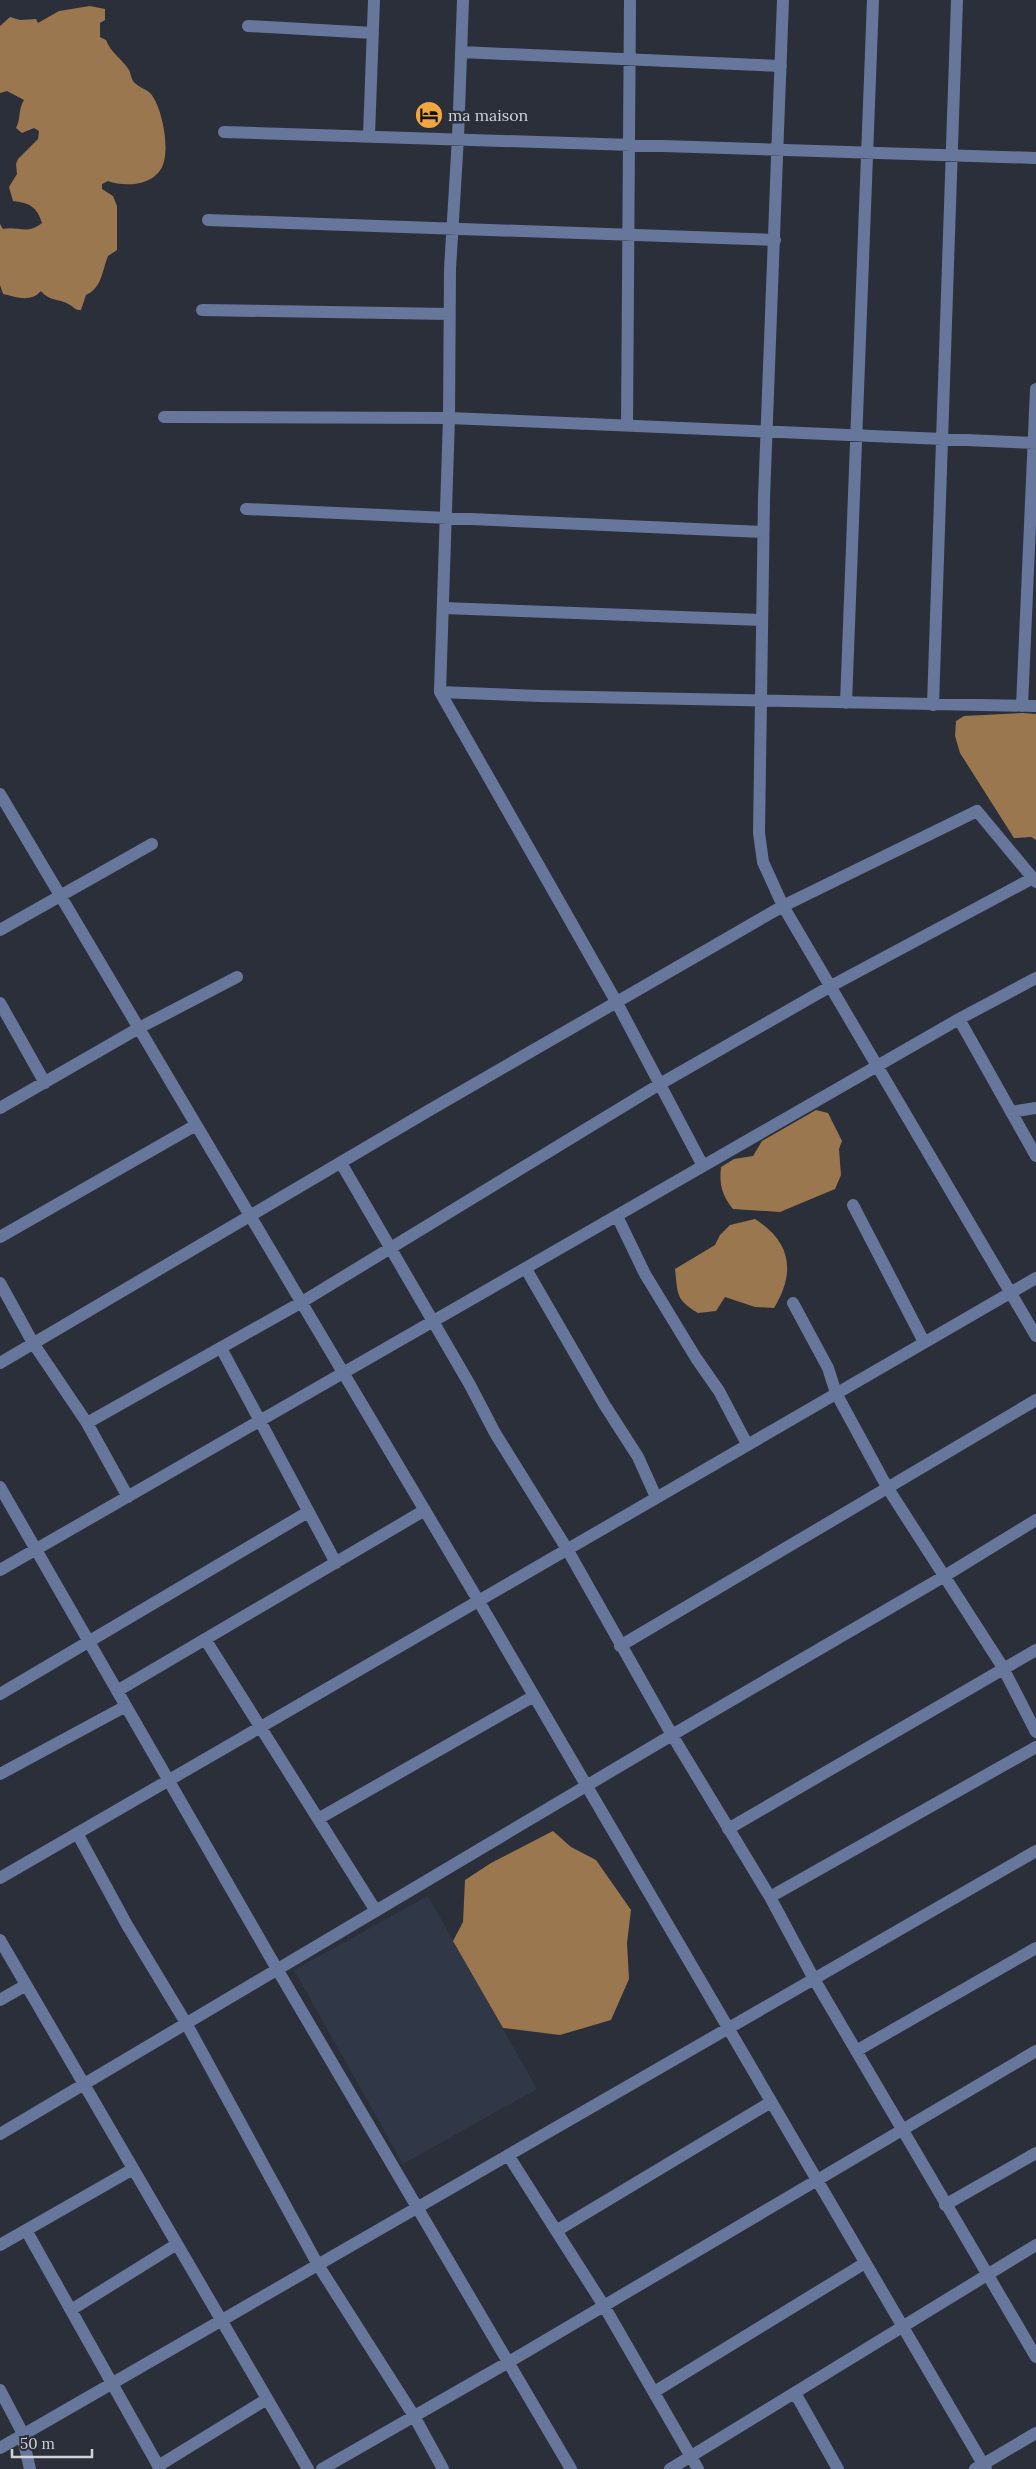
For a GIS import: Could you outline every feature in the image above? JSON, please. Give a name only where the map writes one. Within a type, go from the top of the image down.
[{"type":"street","points":[[369,136],[374,0]]},
{"type":"street","points":[[462,0],[458,138],[449,314],[449,418],[440,692],[617,1003],[704,1166]]},
{"type":"street","points":[[627,426],[630,0]]},
{"type":"street","points":[[783,0],[763,532],[759,833],[763,862],[783,906],[1036,1336]]},
{"type":"street","points":[[846,703],[873,0]]},
{"type":"street","points":[[933,705],[958,0]]},
{"type":"street","points":[[248,26],[373,33]]},
{"type":"street","points":[[461,52],[781,66]]},
{"type":"street","points":[[224,132],[1036,158]]},
{"type":"street","points":[[208,220],[775,240]]},
{"type":"street","points":[[202,310],[449,314]]},
{"type":"street","points":[[1022,706],[1036,389]]},
{"type":"street","points":[[164,417],[449,418],[1035,443]]},
{"type":"street","points":[[246,510],[446,517],[763,532]]},
{"type":"street","points":[[443,608],[762,620]]},
{"type":"street","points":[[440,692],[760,702],[1036,706]]},
{"type":"street","points":[[0,794],[478,1600],[865,2262],[981,2468],[1036,2432]]},
{"type":"street","points":[[0,1363],[783,906],[977,811],[1035,880],[831,986],[660,1084],[302,1302],[87,1423]]},
{"type":"street","points":[[0,930],[152,844]]},
{"type":"street","points":[[0,1108],[139,1028],[237,977]]},
{"type":"street","points":[[0,1570],[878,1066],[1036,978]]},
{"type":"street","points":[[0,1003],[44,1083]]},
{"type":"street","points":[[959,1020],[1036,1156]]},
{"type":"street","points":[[1011,1112],[1036,1108]]},
{"type":"street","points":[[0,1237],[196,1124]]},
{"type":"street","points":[[341,1163],[495,1433],[567,1549],[620,1646],[770,1897],[814,1979],[904,2128],[945,2205],[1036,2357]]},
{"type":"street","points":[[853,1205],[924,1342]]},
{"type":"street","points":[[617,1216],[645,1274],[696,1358],[719,1391],[747,1444]]},
{"type":"street","points":[[526,1268],[604,1404],[638,1457],[656,1497]]},
{"type":"street","points":[[0,1878],[1036,1278]]},
{"type":"street","points":[[0,1283],[33,1343],[87,1423],[128,1497]]},
{"type":"street","points":[[793,1303],[828,1368],[836,1393],[887,1487],[1003,1669],[1036,1732]]},
{"type":"street","points":[[221,1348],[336,1563]]},
{"type":"street","points":[[620,1646],[1036,1400]]},
{"type":"street","points":[[0,1487],[277,1969],[571,2469]]},
{"type":"street","points":[[117,1691],[425,1510]]},
{"type":"street","points":[[0,1694],[308,1512]]},
{"type":"street","points":[[0,2134],[672,1735],[943,1577],[1036,1520]]},
{"type":"street","points":[[206,1639],[376,1911]]},
{"type":"street","points":[[728,1829],[1036,1650]]},
{"type":"street","points":[[318,1819],[534,1696]]},
{"type":"street","points":[[0,1774],[126,1706]]},
{"type":"street","points":[[770,1897],[1036,1747]]},
{"type":"street","points":[[77,1833],[127,1925],[186,2024],[318,2265],[414,2416],[443,2469]]},
{"type":"street","points":[[0,2448],[1036,1852]]},
{"type":"street","points":[[0,1940],[308,2469]]},
{"type":"street","points":[[856,2051],[1036,1948]]},
{"type":"street","points":[[0,2000],[26,1985]]},
{"type":"street","points":[[322,2469],[507,2363],[1036,2051]]},
{"type":"street","points":[[556,2231],[771,2102]]},
{"type":"street","points":[[945,2205],[1036,2152]]},
{"type":"street","points":[[508,2155],[604,2306],[698,2469]]},
{"type":"street","points":[[0,2245],[133,2168]]},
{"type":"street","points":[[26,2230],[159,2467],[267,2399]]},
{"type":"street","points":[[71,2310],[177,2244]]},
{"type":"street","points":[[670,2469],[903,2328],[985,2274],[1036,2245]]},
{"type":"street","points":[[654,2392],[865,2262]]},
{"type":"street","points":[[0,2390],[22,2436],[30,2469]]},
{"type":"street","points":[[795,2393],[838,2469]]},
{"type":"shaded area","points":[[90,6],[105,9],[105,20],[100,23],[100,37],[106,40],[111,49],[129,70],[132,80],[149,92],[155,101],[162,120],[165,153],[161,169],[151,179],[137,184],[122,184],[108,181],[102,184],[102,189],[113,196],[117,206],[117,250],[108,256],[98,284],[86,295],[81,310],[48,297],[41,291],[37,295],[28,298],[18,298],[3,294],[0,285],[0,224],[3,229],[32,229],[42,223],[38,213],[32,207],[13,201],[9,187],[17,174],[16,164],[18,159],[38,139],[39,131],[34,128],[22,133],[16,128],[24,100],[7,91],[0,93],[0,26],[10,17],[20,20],[36,19],[38,23],[59,11]]},
{"type":"shaded area","points":[[1036,714],[1036,840],[1031,837],[1014,838],[960,753],[955,736],[956,721],[964,716]]},
{"type":"shaded area","points":[[816,1110],[828,1113],[842,1141],[839,1149],[841,1175],[835,1189],[780,1212],[733,1209],[722,1190],[720,1179],[721,1167],[734,1159],[753,1156],[762,1141]]},
{"type":"shaded area","points":[[755,1219],[776,1238],[783,1248],[786,1259],[785,1282],[774,1308],[755,1307],[725,1297],[716,1311],[698,1313],[685,1304],[679,1295],[675,1269],[715,1245],[720,1235],[730,1225]]},
{"type":"shaded area","points":[[553,1831],[571,1847],[596,1860],[631,1910],[627,1943],[629,1979],[611,2020],[560,2035],[503,2028],[453,1941],[463,1922],[465,1880],[491,1863]]},
{"type":"shaded area","points":[[428,1896],[537,2089],[403,2164],[294,1970]]},
{"type":"place","name":"ma maison","points":[[429,115]]}]
